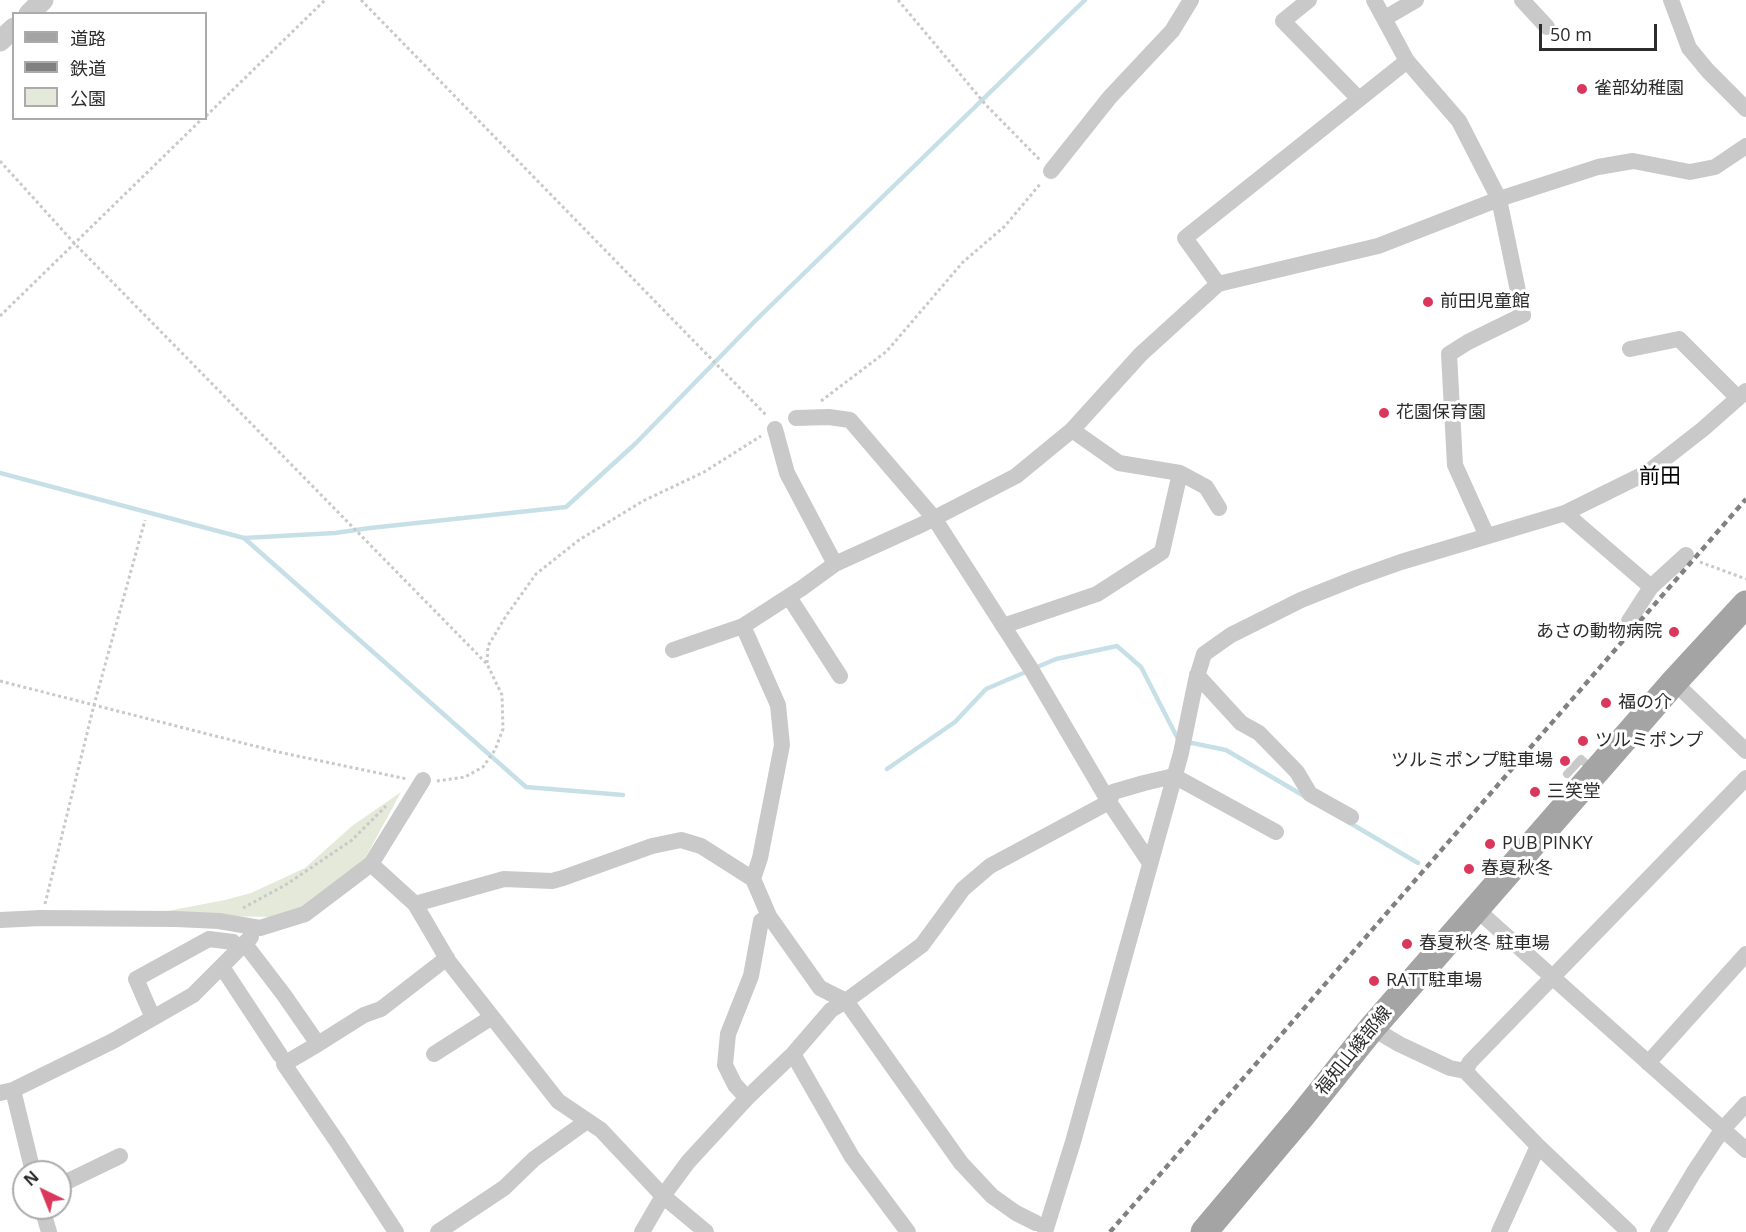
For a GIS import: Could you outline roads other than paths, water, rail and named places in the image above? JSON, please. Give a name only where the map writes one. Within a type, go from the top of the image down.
[{"type":"main road","name":"福知山綾部線","points":[[1204,1232],[1372,1028],[1475,908],[1674,682],[1746,604]]},
{"type":"street","points":[[31,12],[44,0]]},
{"type":"street","points":[[1051,171],[1110,97],[1173,31],[1191,0]]},
{"type":"street","points":[[1309,0],[1283,21],[1359,99]]},
{"type":"street","points":[[1374,0],[1407,61],[1459,121],[1499,199],[1523,315],[1449,354],[1455,465],[1487,536]]},
{"type":"street","points":[[1385,18],[1416,0]]},
{"type":"street","points":[[1522,0],[1547,27]]},
{"type":"street","points":[[1671,0],[1689,48],[1708,71],[1746,109]]},
{"type":"street","points":[[0,41],[12,30]]},
{"type":"street","points":[[1218,284],[1185,238],[1407,61]]},
{"type":"street","points":[[673,650],[743,626],[835,564],[934,518],[1016,476],[1072,430],[1141,354],[1218,284],[1378,246],[1499,199],[1598,167],[1633,161],[1690,172],[1715,167],[1746,146]]},
{"type":"street","points":[[415,904],[504,879],[552,881],[652,846],[681,840],[701,846],[753,879],[769,916],[820,988],[846,1001],[962,1163],[992,1196],[1038,1228],[1073,1142],[1174,776],[1204,654],[1231,635],[1301,600],[1401,562],[1565,513],[1648,472],[1703,429],[1742,394],[1679,339],[1630,349]]},
{"type":"street","points":[[796,418],[829,417],[850,420],[934,518],[1031,669],[1109,802],[1150,863]]},
{"type":"street","points":[[775,429],[788,473],[835,564]]},
{"type":"street","points":[[1072,430],[1119,463],[1180,473],[1206,487],[1219,508]]},
{"type":"street","points":[[1003,626],[1097,594],[1162,552],[1180,473]]},
{"type":"street","points":[[1565,513],[1651,587]]},
{"type":"street","points":[[1629,621],[1651,587],[1686,555]]},
{"type":"street","points":[[789,597],[840,676]]},
{"type":"street","points":[[743,626],[778,705],[782,745],[762,847],[753,879]]},
{"type":"street","points":[[1197,675],[1241,723],[1259,733],[1297,772],[1310,794],[1351,817]]},
{"type":"street","points":[[1674,682],[1746,751]]},
{"type":"street","points":[[642,1232],[663,1196],[688,1162],[747,1098],[793,1054],[831,1010],[922,945],[963,889],[990,866],[1109,802],[1113,792],[1174,776],[1276,831]]},
{"type":"street","points":[[1465,1071],[1470,1062],[1746,778]]},
{"type":"street","points":[[0,920],[176,919],[219,921],[260,928],[305,914],[371,864],[423,780]]},
{"type":"street","points":[[371,864],[415,904],[447,958],[558,1101],[601,1130],[663,1196],[706,1232]]},
{"type":"street","points":[[1475,908],[1746,1150]]},
{"type":"street","points":[[747,1098],[735,1085],[725,1065],[728,1034],[751,976],[761,921],[769,916]]},
{"type":"street","points":[[29,1160],[7,1091],[113,1041],[193,995],[260,928]]},
{"type":"street","points":[[153,1018],[136,979],[209,939],[233,942],[242,946],[284,994],[318,1044]]},
{"type":"street","points":[[1648,1063],[1746,954]]},
{"type":"street","points":[[396,1232],[284,1064],[364,1015],[381,1009],[447,958]]},
{"type":"street","points":[[222,967],[280,1055]]},
{"type":"street","points":[[434,1054],[492,1017]]},
{"type":"street","points":[[1372,1028],[1440,1064],[1465,1071],[1538,1146],[1629,1232]]},
{"type":"street","points":[[793,1054],[852,1157],[908,1232]]},
{"type":"street","points":[[1658,1232],[1722,1130],[1746,1104]]},
{"type":"street","points":[[442,1231],[504,1188],[534,1159],[587,1121]]},
{"type":"street","points":[[1499,1232],[1538,1146]]},
{"type":"street","points":[[72,1179],[120,1156]]},
{"type":"lane","points":[[1567,774],[1581,759],[1596,773]]},
{"type":"waterway","points":[[0,473],[244,538],[335,533],[566,507],[636,443],[756,320],[1085,0]]},
{"type":"waterway","points":[[244,538],[526,787],[623,795]]},
{"type":"waterway","points":[[887,769],[955,722],[986,689],[1056,659],[1117,646],[1141,667],[1179,741]]},
{"type":"waterway","points":[[1187,742],[1226,750],[1304,796]]},
{"type":"waterway","points":[[1350,823],[1418,863]]},
{"type":"railway","points":[[1110,1232],[1746,499]]},
{"type":"place","name":"雀部幼稚園","points":[[1582,89]]},
{"type":"place","name":"前田児童館","points":[[1428,302]]},
{"type":"place","name":"花園保育園","points":[[1384,413]]},
{"type":"place","name":"あさの動物病院","points":[[1674,632]]},
{"type":"place","name":"福の介","points":[[1606,703]]},
{"type":"place","name":"ツルミポンプ","points":[[1583,741]]},
{"type":"place","name":"ツルミポンプ駐車場","points":[[1565,761]]},
{"type":"place","name":"三笑堂","points":[[1535,792]]},
{"type":"place","name":"PUB PINKY","points":[[1490,844]]},
{"type":"place","name":"春夏秋冬","points":[[1469,869]]},
{"type":"place","name":"春夏秋冬 駐車場","points":[[1407,944]]},
{"type":"place","name":"RATT駐車場","points":[[1374,981]]},
{"type":"district","name":"前田","points":[[1660,477]]}]
